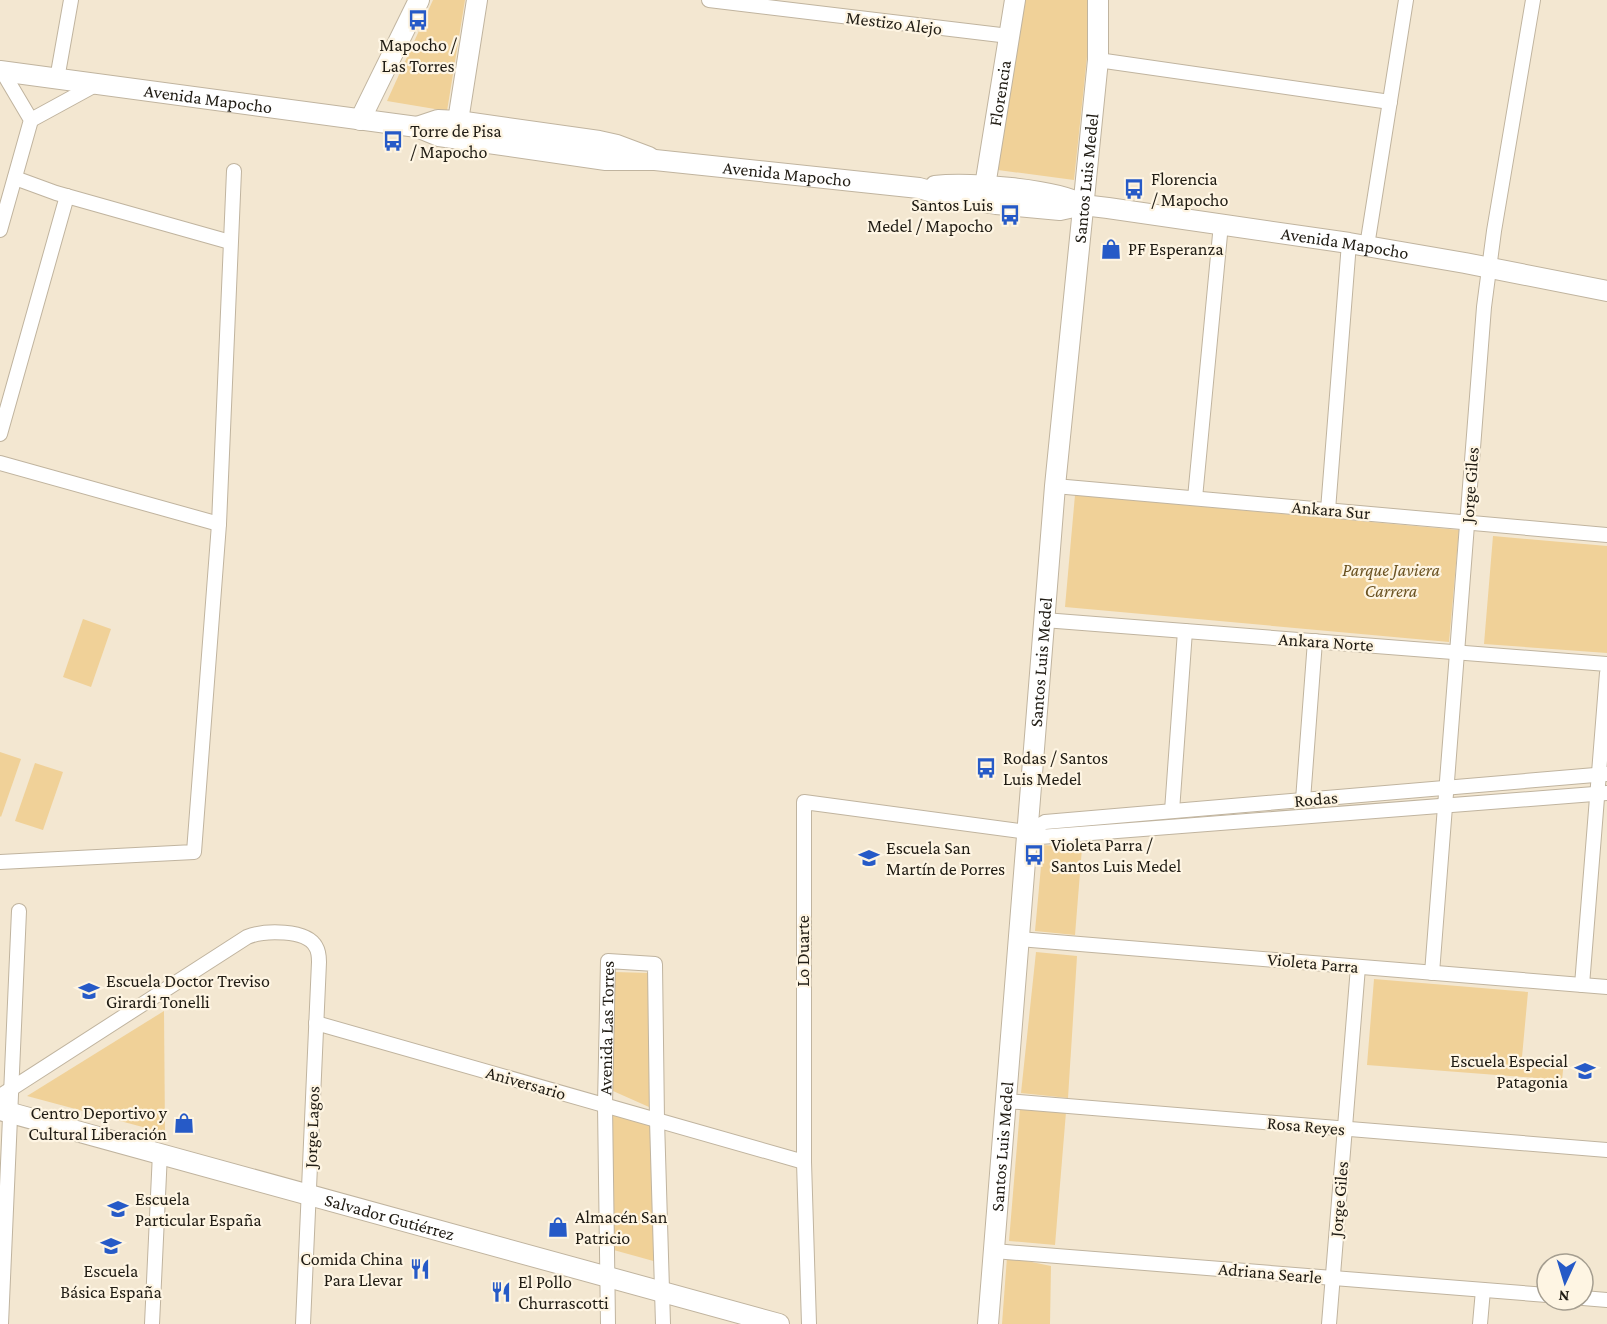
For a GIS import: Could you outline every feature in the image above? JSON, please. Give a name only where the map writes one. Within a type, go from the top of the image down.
[{"type":"main road","points":[[360,120],[419,0]]},
{"type":"main road","points":[[458,121],[477,0]]},
{"type":"main road","name":"Florencia","points":[[985,186],[1015,0]]},
{"type":"main road","name":"Santos Luis Medel","points":[[988,1324],[1055,486],[1100,38],[1098,0]]},
{"type":"main road","name":"Avenida Mapocho","points":[[1,71],[417,127],[447,138],[606,160],[655,160],[919,188],[951,197],[996,204],[1060,210],[1083,205]]},
{"type":"main road","name":"Avenida Mapocho","points":[[417,127],[438,120],[458,121],[617,145],[655,160]]},
{"type":"main road","name":"Avenida Mapocho","points":[[919,188],[941,185],[985,186],[1064,196],[1083,205],[1358,244],[1607,291]]},
{"type":"main road","points":[[985,186],[996,204]]},
{"type":"main road","name":"Salvador Gutiérrez","points":[[5,1102],[160,1154],[779,1324]]},
{"type":"street","points":[[57,79],[71,0]]},
{"type":"street","name":"Mestizo Alejo","points":[[709,0],[1009,36]]},
{"type":"street","points":[[1328,510],[1358,244],[1390,102],[1406,0]]},
{"type":"street","name":"Jorge Giles","points":[[1432,973],[1488,267],[1533,0]]},
{"type":"street","points":[[1098,60],[1390,102]]},
{"type":"street","points":[[1,71],[31,120]]},
{"type":"street","points":[[0,230],[31,120],[97,84]]},
{"type":"street","points":[[0,862],[194,852],[219,524],[234,171]]},
{"type":"street","points":[[15,178],[230,242]]},
{"type":"street","points":[[0,434],[67,195]]},
{"type":"street","points":[[1195,498],[1221,224]]},
{"type":"street","points":[[0,463],[219,524]]},
{"type":"street","name":"Ankara Sur","points":[[1055,486],[1607,535]]},
{"type":"street","name":"Ankara Norte","points":[[1044,620],[1607,664]]},
{"type":"street","points":[[1172,811],[1185,631]]},
{"type":"street","points":[[1303,800],[1314,641]]},
{"type":"street","points":[[1582,985],[1602,793],[1607,673]]},
{"type":"street","name":"Rodas","points":[[1027,835],[1045,822],[1603,775]]},
{"type":"street","name":"Rodas","points":[[1027,835],[1602,793]]},
{"type":"street","name":"Lo Duarte","points":[[809,1324],[804,1162],[804,802],[1027,835]]},
{"type":"street","points":[[1,1324],[5,1102],[19,911]]},
{"type":"street","name":"Jorge Lagos","points":[[5,1102],[248,937],[267,932],[304,937],[313,943],[319,954],[303,1324]]},
{"type":"street","name":"Violeta Parra","points":[[1019,939],[1607,987]]},
{"type":"street","name":"Avenida Las Torres","points":[[608,1324],[605,1105],[608,961],[655,964],[663,1324]]},
{"type":"street","name":"Jorge Giles","points":[[1329,1324],[1358,967]]},
{"type":"street","name":"Aniversario","points":[[316,1023],[804,1162]]},
{"type":"street","name":"Rosa Reyes","points":[[1006,1101],[1607,1150]]},
{"type":"street","points":[[152,1324],[160,1154]]},
{"type":"street","name":"Adriana Searle","points":[[994,1251],[1535,1294]]},
{"type":"street","points":[[1480,1324],[1483,1290]]},
{"type":"green space","points":[[433,0],[465,0],[447,111],[387,101]]},
{"type":"green space","points":[[1024,0],[1088,0],[1087,57],[1074,180],[998,170]]},
{"type":"green space","name":"Parque Javiera Carrera","points":[[1075,495],[1459,530],[1449,642],[1065,607]]},
{"type":"green space","name":"Parque Javiera Carrera","points":[[1493,536],[1607,546],[1607,653],[1484,644]]},
{"type":"green space","points":[[83,619],[111,629],[91,687],[63,677]]},
{"type":"green space","points":[[0,752],[21,759],[1,817],[0,816]]},
{"type":"green space","points":[[35,763],[63,772],[43,830],[15,821]]},
{"type":"green space","points":[[1043,845],[1082,848],[1075,935],[1035,931]]},
{"type":"green space","points":[[1036,952],[1077,956],[1068,1098],[1021,1093]]},
{"type":"green space","points":[[614,972],[649,973],[649,1107],[613,1091]]},
{"type":"green space","points":[[1374,979],[1528,992],[1522,1057],[1564,1061],[1562,1080],[1367,1065]]},
{"type":"green space","points":[[164,1011],[165,1133],[27,1096]]},
{"type":"green space","points":[[1020,1109],[1066,1112],[1055,1245],[1009,1241]]},
{"type":"green space","points":[[608,1113],[654,1124],[657,1262],[610,1249]]},
{"type":"green space","points":[[1007,1257],[1051,1266],[1050,1324],[1002,1324]]},
{"type":"place","name":"Mapocho / Las Torres","points":[[418,20]]},
{"type":"place","name":"Torre de Pisa / Mapocho","points":[[393,141]]},
{"type":"place","name":"Florencia / Mapocho","points":[[1134,189]]},
{"type":"place","name":"Santos Luis Medel / Mapocho","points":[[1010,215]]},
{"type":"place","name":"PF Esperanza","points":[[1111,249]]},
{"type":"place","name":"Rodas / Santos Luis Medel","points":[[986,768]]},
{"type":"place","name":"Violeta Parra / Santos Luis Medel","points":[[1034,855]]},
{"type":"place","name":"Escuela San Martín de Porres","points":[[869,858]]},
{"type":"place","name":"Escuela Doctor Treviso Girardi Tonelli","points":[[89,991]]},
{"type":"place","name":"Escuela Especial Patagonia","points":[[1585,1071]]},
{"type":"place","name":"Centro Deportivo y Cultural Liberación","points":[[184,1123]]},
{"type":"place","name":"Escuela Particular España","points":[[118,1209]]},
{"type":"place","name":"Almacén San Patricio","points":[[558,1227]]},
{"type":"place","name":"Escuela Básica España","points":[[111,1246]]},
{"type":"place","name":"Comida China Para Llevar","points":[[420,1269]]},
{"type":"place","name":"El Pollo Churrascotti","points":[[501,1292]]}]
